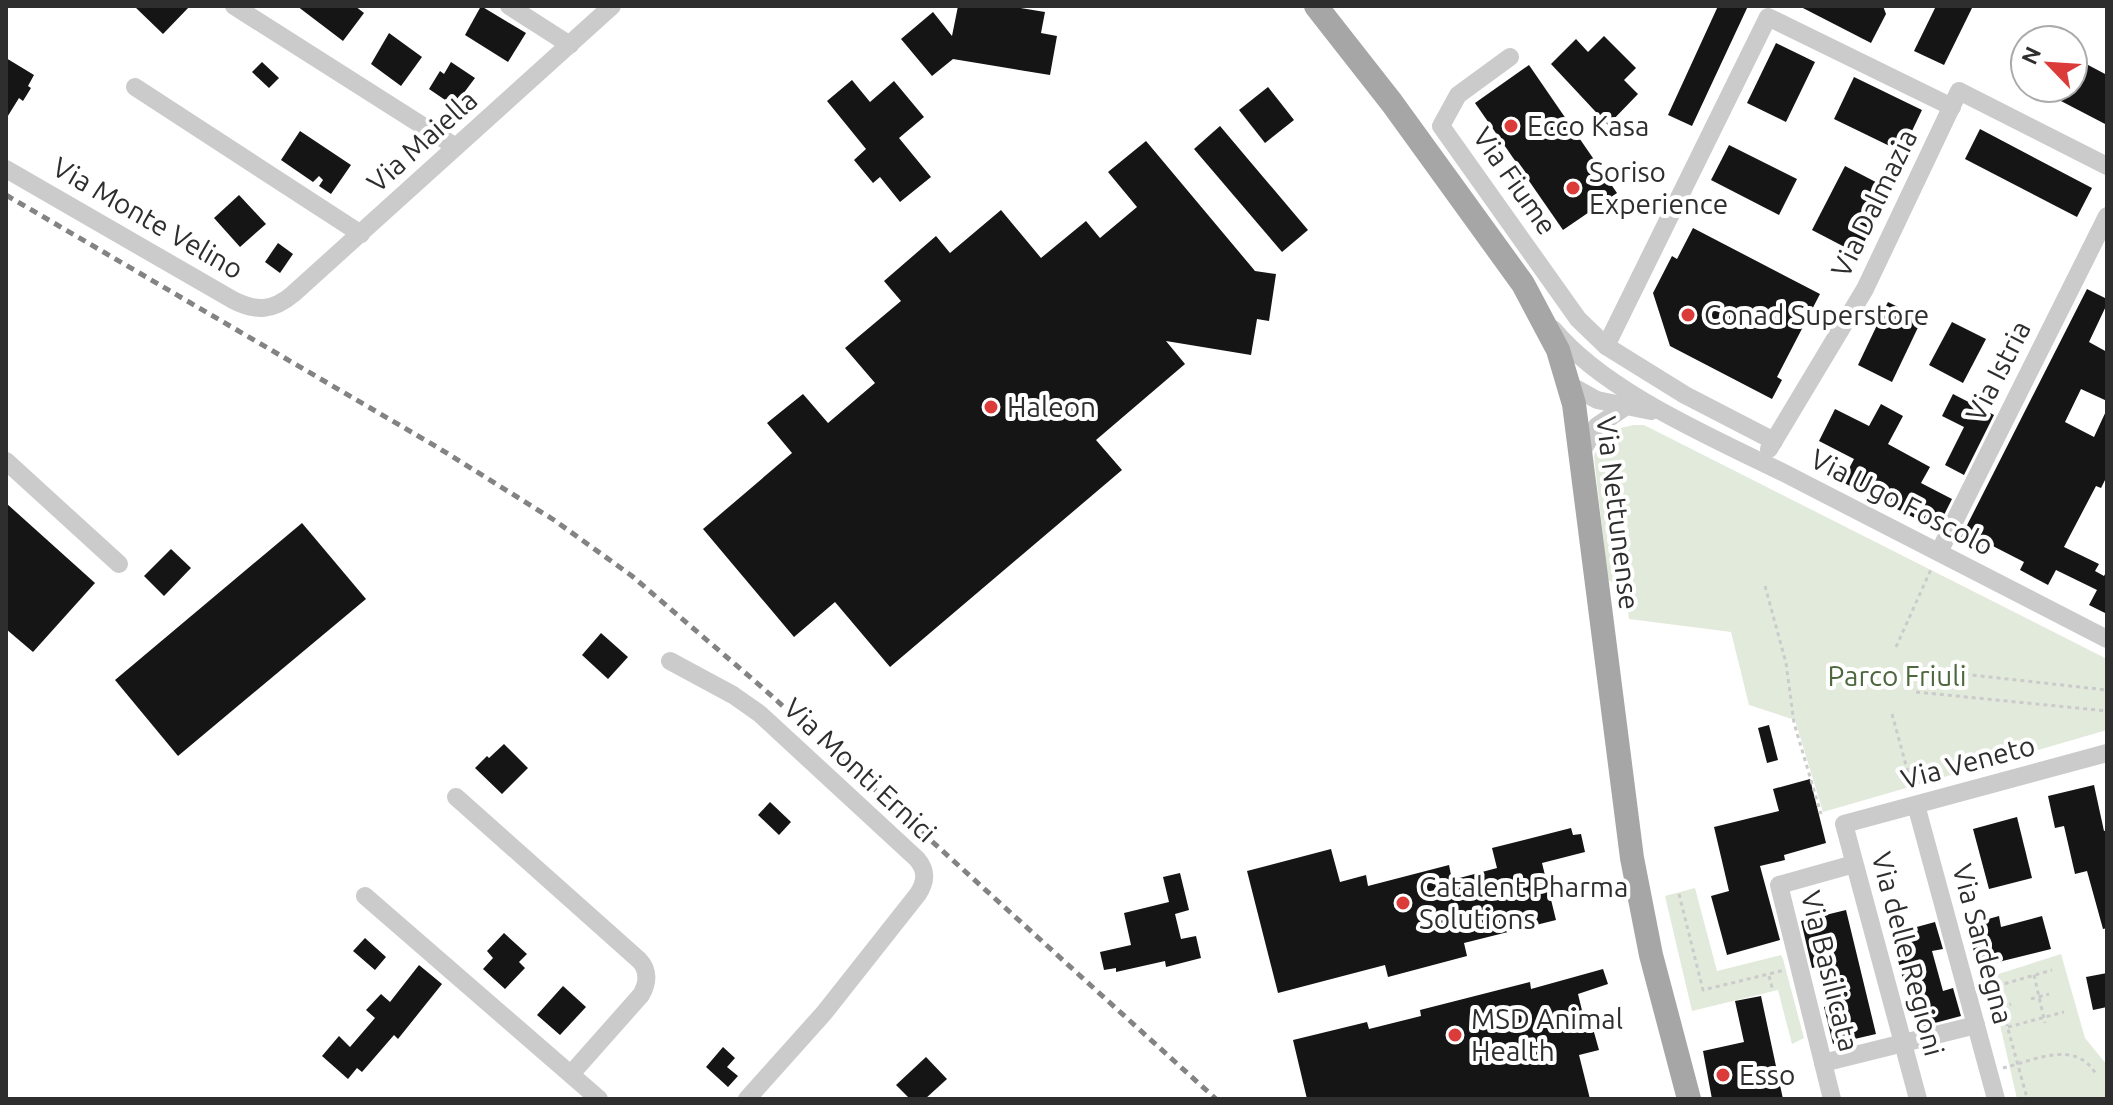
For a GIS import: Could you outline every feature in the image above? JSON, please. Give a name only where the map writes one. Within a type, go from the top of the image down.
[{"type":"main road","name":"Via Nettunense","points":[[1316,6],[1345,40],[1478,219],[1541,314],[1570,385],[1582,451],[1632,858],[1651,955],[1689,1099]]},
{"type":"street","points":[[234,6],[456,147]]},
{"type":"street","points":[[509,6],[570,45]]},
{"type":"street","name":"Via Maiella","points":[[264,309],[288,299],[612,6]]},
{"type":"street","points":[[1606,346],[1768,17],[2107,166]]},
{"type":"street","name":"Via Fiume","points":[[1510,57],[1458,95],[1441,126],[1578,319],[1606,346],[1685,395],[1774,441]]},
{"type":"street","points":[[135,87],[361,234]]},
{"type":"street","name":"Via Dalmazia","points":[[1762,462],[1865,289],[1956,99]]},
{"type":"street","name":"Via Monte Velino","points":[[6,169],[233,300],[246,307],[264,309]]},
{"type":"street","name":"Via Istria","points":[[1935,560],[2107,216]]},
{"type":"street","name":"Via Ugo Foscolo","points":[[1541,314],[1564,343],[1626,394],[1762,462],[1935,560],[2107,639]]},
{"type":"street","points":[[1582,451],[1597,426],[1644,371]]},
{"type":"street","name":"Via Ugo Foscolo","points":[[1570,385],[1597,400],[1626,394]]},
{"type":"street","points":[[6,461],[119,564]]},
{"type":"street","name":"Via Monti Ernici","points":[[670,661],[733,695],[760,714],[917,859],[924,872],[925,881],[918,894],[824,1013],[747,1099]]},
{"type":"street","name":"Via Veneto","points":[[1844,824],[1914,796],[2106,755]]},
{"type":"street","name":"Via Sardegna","points":[[1914,796],[1996,1099]]},
{"type":"street","points":[[456,797],[646,968],[647,981],[641,995],[571,1074]]},
{"type":"street","name":"Via delle Regioni","points":[[1844,824],[1918,1099]]},
{"type":"street","name":"Via Basilicata","points":[[1832,1099],[1779,885],[1854,864]]},
{"type":"street","points":[[365,896],[599,1099]]},
{"type":"street","points":[[1823,1063],[1976,1025]]},
{"type":"path","points":[[1896,647],[1935,560]]},
{"type":"path","points":[[1765,586],[1786,663],[1794,723],[1821,814]]},
{"type":"path","points":[[1917,669],[2107,690]]},
{"type":"path","points":[[1916,692],[2107,711]]},
{"type":"path","points":[[1892,714],[1914,796]]},
{"type":"path","points":[[1679,894],[1703,990],[1788,969]]},
{"type":"path","points":[[1997,986],[2052,970]]},
{"type":"path","points":[[1768,974],[1773,991]]},
{"type":"path","points":[[2034,975],[2045,1023]]},
{"type":"path","points":[[1984,981],[1994,978],[1997,986],[2027,1098],[2022,1099]]},
{"type":"path","points":[[2031,999],[2049,994]]},
{"type":"path","points":[[2002,1007],[2011,1004]]},
{"type":"path","points":[[2008,1027],[2064,1012]]},
{"type":"path","points":[[2001,1069],[2069,1053],[2086,1060],[2096,1074]]},
{"type":"green space","name":"Parco Friuli","points":[[1634,425],[1644,425],[2107,659],[2107,730],[1823,812],[1795,720],[1749,705],[1731,632],[1629,619],[1625,588],[1608,580],[1594,457],[1599,444],[1608,435]]},
{"type":"green space","points":[[1695,888],[1717,971],[1781,955],[1804,1038],[1792,1044],[1778,990],[1692,1011],[1665,896]]},
{"type":"green space","points":[[2061,954],[2085,1038],[2107,1065],[2107,1099],[2017,1099],[1989,977]]},
{"type":"building","points":[[134,6],[190,6],[163,34]]},
{"type":"building","points":[[297,6],[355,6],[364,13],[343,41]]},
{"type":"building","points":[[481,6],[526,33],[508,62],[465,35]]},
{"type":"building","points":[[958,6],[1008,6],[1045,12],[1041,33],[1057,36],[1050,75],[953,59],[932,76],[901,39],[933,12],[952,36]]},
{"type":"building","points":[[1718,6],[1748,6],[1692,126],[1668,115]]},
{"type":"building","points":[[1799,6],[1883,6],[1886,14],[1871,43]]},
{"type":"building","points":[[1936,6],[1973,6],[1944,65],[1914,51]]},
{"type":"building","points":[[389,33],[422,57],[401,86],[371,64]]},
{"type":"building","points":[[1604,36],[1636,68],[1624,80],[1638,94],[1608,125],[1551,64],[1576,39],[1588,52]]},
{"type":"building","points":[[1776,43],[1815,62],[1786,122],[1747,103]]},
{"type":"building","points":[[6,58],[34,75],[23,101],[19,98],[6,119]]},
{"type":"building","points":[[262,62],[279,78],[269,88],[252,72]]},
{"type":"building","points":[[451,62],[475,78],[454,106],[429,89],[440,71],[444,74]]},
{"type":"building","points":[[1529,65],[1617,193],[1563,230],[1475,103]]},
{"type":"building","points":[[2089,65],[2107,75],[2107,125],[2067,104],[2089,104]]},
{"type":"building","points":[[1854,77],[1922,110],[1902,152],[1834,119]]},
{"type":"building","points":[[852,80],[870,102],[894,81],[924,117],[899,138],[931,177],[900,202],[880,177],[873,183],[854,160],[866,149],[827,101]]},
{"type":"building","points":[[1268,87],[1294,120],[1265,143],[1239,110]]},
{"type":"building","points":[[1220,126],[1308,230],[1282,252],[1194,149]]},
{"type":"building","points":[[1980,129],[2092,188],[2077,217],[1965,159]]},
{"type":"building","points":[[300,131],[351,165],[331,194],[319,186],[323,180],[319,176],[313,182],[281,160]]},
{"type":"building","name":"Haleon","points":[[1146,141],[1255,271],[1276,274],[1269,321],[1257,319],[1251,355],[1166,341],[1185,364],[1096,440],[1122,470],[890,667],[835,602],[794,637],[703,529],[792,453],[767,423],[803,394],[828,423],[875,383],[845,348],[901,301],[884,281],[936,236],[950,253],[1001,210],[1041,258],[1086,221],[1100,238],[1137,207],[1108,172]]},
{"type":"building","points":[[1729,145],[1797,179],[1779,215],[1711,180]]},
{"type":"building","points":[[1845,166],[1891,190],[1858,254],[1812,230]]},
{"type":"building","points":[[239,195],[266,224],[240,247],[214,218]]},
{"type":"building","points":[[1693,228],[1820,294],[1777,377],[1782,380],[1772,399],[1670,346],[1653,293],[1672,256],[1677,259]]},
{"type":"building","points":[[278,243],[293,254],[280,273],[265,262]]},
{"type":"building","points":[[2087,289],[2107,299],[2089,342],[2107,352],[2107,401],[2081,389],[2065,422],[2094,437],[2107,409],[2107,476],[2101,488],[2096,486],[2064,547],[2099,564],[2095,571],[2104,576],[2107,570],[2107,614],[2089,605],[2097,590],[2056,570],[2048,585],[2020,570],[2024,562],[1985,542],[1980,551],[1959,541]]},
{"type":"building","points":[[1888,302],[1922,319],[1892,382],[1858,365]]},
{"type":"building","points":[[1952,322],[1986,339],[1963,383],[1929,365]]},
{"type":"building","points":[[1953,394],[1994,415],[1964,475],[1945,465],[1964,427],[1942,416]]},
{"type":"building","points":[[1881,404],[1903,416],[1888,444],[1930,467],[1921,483],[1952,499],[1937,529],[1842,482],[1854,459],[1819,441],[1835,409],[1869,426]]},
{"type":"building","points":[[6,503],[95,583],[33,652],[6,629]]},
{"type":"building","points":[[302,523],[366,599],[178,756],[115,680]]},
{"type":"building","points":[[171,549],[191,568],[164,596],[144,576]]},
{"type":"building","points":[[601,633],[628,657],[608,679],[582,655]]},
{"type":"building","points":[[1769,725],[1778,760],[1767,763],[1758,728]]},
{"type":"building","points":[[504,744],[528,768],[502,794],[475,768]]},
{"type":"building","points":[[1810,779],[1826,843],[1784,855],[1785,860],[1760,866],[1780,940],[1727,955],[1711,896],[1729,891],[1714,827],[1779,811],[1773,789]]},
{"type":"building","points":[[2094,785],[2104,831],[2107,830],[2107,928],[2103,929],[2087,871],[2075,874],[2064,826],[2055,828],[2048,796]]},
{"type":"building","points":[[770,802],[791,822],[779,835],[758,815]]},
{"type":"building","points":[[2017,817],[2032,878],[1989,889],[1973,829]]},
{"type":"building","name":"Catalent Pharma Solutions","points":[[1571,828],[1573,835],[1581,834],[1585,852],[1542,863],[1556,920],[1464,943],[1467,956],[1388,977],[1385,965],[1278,993],[1247,871],[1331,849],[1340,882],[1366,875],[1368,886],[1449,865],[1452,880],[1497,868],[1492,848]]},
{"type":"building","points":[[1180,873],[1189,910],[1175,914],[1181,939],[1196,936],[1201,958],[1166,967],[1165,961],[1116,972],[1116,968],[1104,970],[1100,952],[1131,945],[1124,913],[1169,902],[1163,877]]},
{"type":"building","points":[[1846,910],[1876,1034],[1833,1044],[1824,1007],[1833,1004],[1824,965],[1812,968],[1801,921]]},
{"type":"building","points":[[1999,916],[2001,927],[2042,916],[2051,949],[1978,967],[1967,925]]},
{"type":"building","points":[[1935,922],[1943,949],[1932,951],[1943,991],[1953,988],[1961,1016],[1916,1028],[1891,934]]},
{"type":"building","points":[[504,933],[527,954],[519,962],[525,968],[505,989],[483,969],[493,958],[487,951]]},
{"type":"building","points":[[365,938],[386,957],[375,970],[353,951]]},
{"type":"building","points":[[419,965],[442,984],[398,1039],[394,1035],[362,1072],[357,1068],[348,1079],[322,1056],[339,1036],[350,1047],[375,1018],[366,1010],[381,994],[390,1002]]},
{"type":"building","name":"MSD Animal Health","points":[[1603,969],[1608,984],[1578,994],[1586,1027],[1592,1025],[1599,1050],[1579,1055],[1590,1099],[1307,1099],[1293,1040],[1367,1022],[1369,1029],[1421,1016],[1420,1010],[1530,982],[1531,989]]},
{"type":"building","points":[[2107,973],[2107,1007],[2093,1010],[2086,977]]},
{"type":"building","points":[[563,986],[586,1007],[560,1035],[537,1015]]},
{"type":"building","points":[[1761,996],[1783,1099],[1712,1099],[1703,1051],[1744,1042],[1735,1001]]},
{"type":"building","points":[[723,1047],[735,1058],[727,1067],[738,1076],[728,1087],[706,1067]]},
{"type":"building","points":[[926,1057],[947,1079],[925,1099],[910,1099],[896,1085]]},
{"type":"railway","points":[[6,195],[437,447],[554,520],[632,576],[764,689],[1216,1099]]},
{"type":"place","name":"Ecco Kasa","points":[[1511,126]]},
{"type":"place","name":"Soriso Experience","points":[[1573,188]]},
{"type":"place","name":"Conad Superstore","points":[[1688,315]]},
{"type":"place","name":"Haleon","points":[[991,407]]},
{"type":"place","name":"Catalent Pharma Solutions","points":[[1403,903]]},
{"type":"place","name":"MSD Animal Health","points":[[1455,1035]]},
{"type":"place","name":"Esso","points":[[1723,1075]]}]
